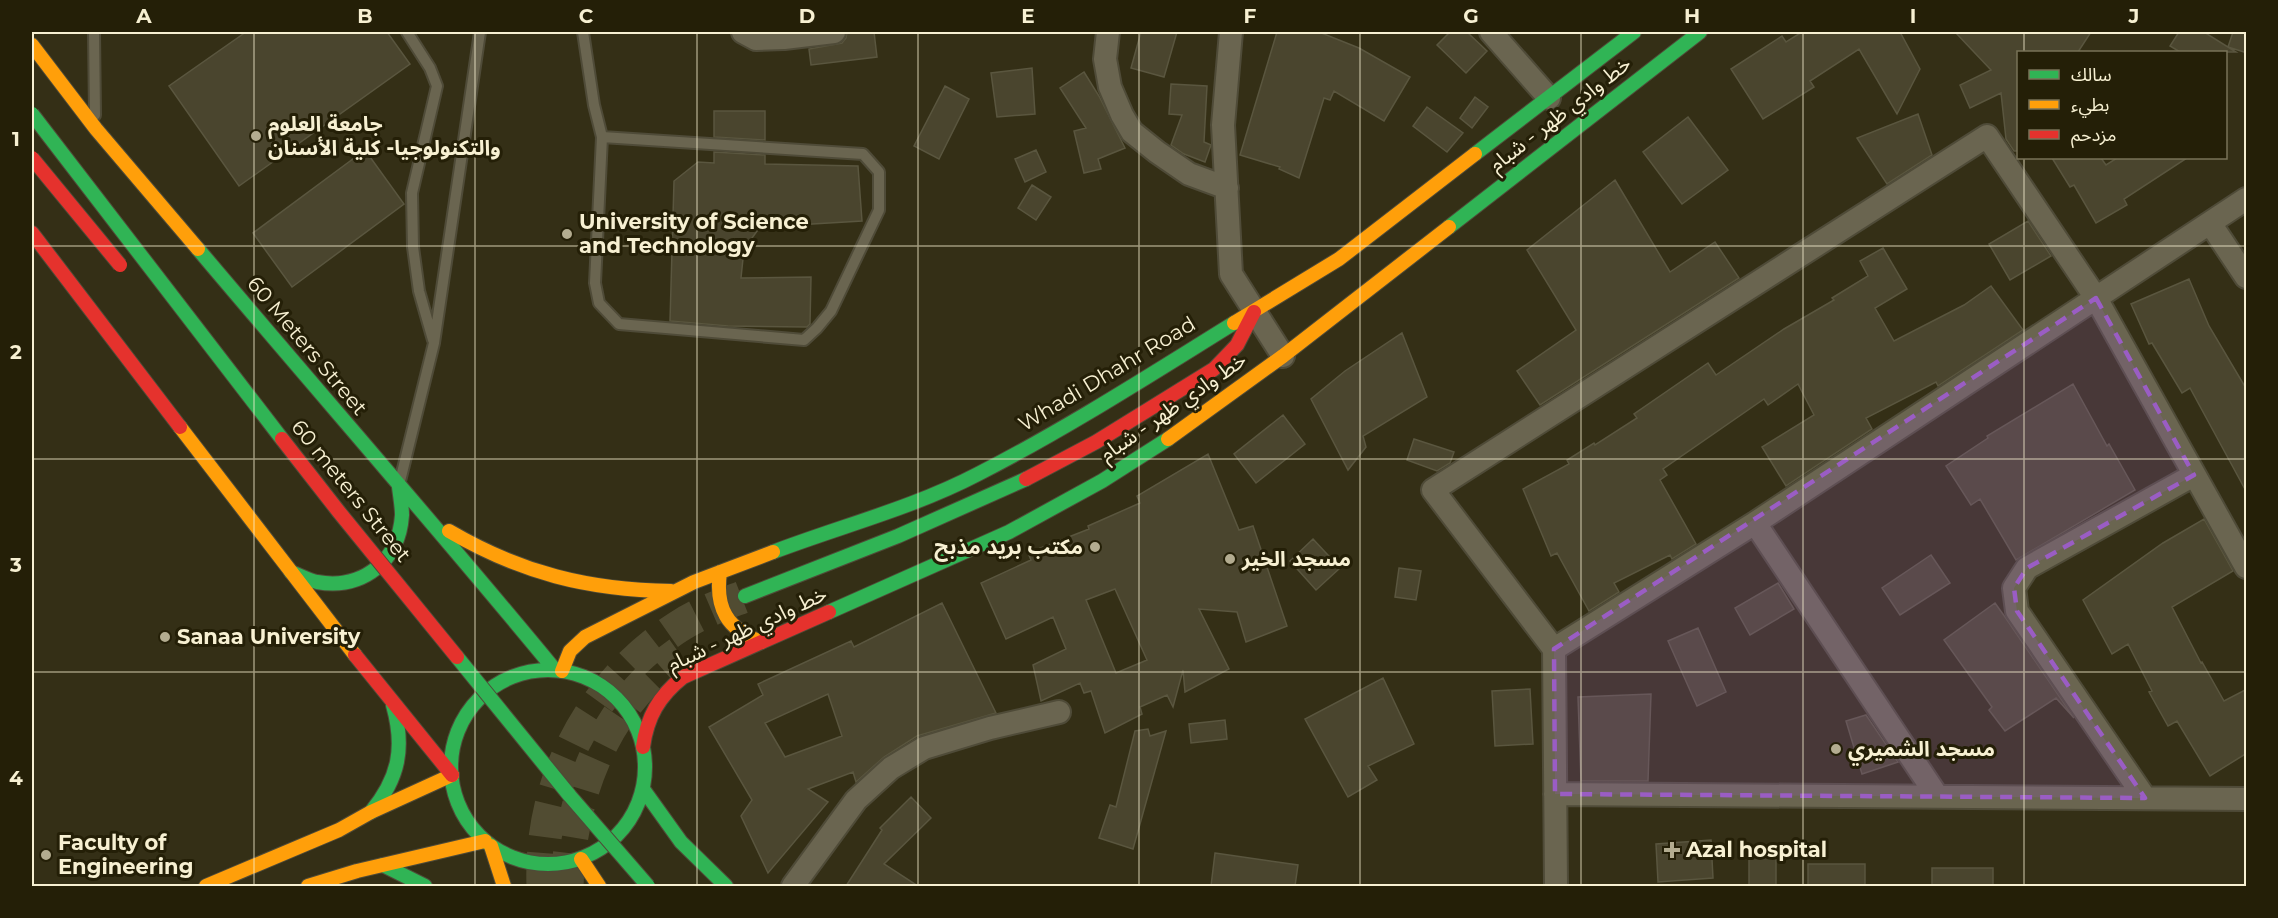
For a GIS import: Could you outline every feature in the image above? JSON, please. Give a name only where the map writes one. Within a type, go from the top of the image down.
[{"type":"main road","name":"Whadi Dhahr Road","points":[[559,670],[570,651],[585,637],[675,591],[794,544],[900,509],[977,475],[1095,408],[1339,259],[1634,32]]},
{"type":"main road","name":"خط وادي ظهر - شبام","points":[[643,747],[646,726],[654,706],[671,685],[683,677],[1010,532],[1102,481],[1178,433],[1283,356],[1701,32]]},
{"type":"main road","name":"60 Meters Street","points":[[32,45],[96,129],[399,487],[559,670]]},
{"type":"main road","name":"60 meters Street","points":[[32,114],[339,512],[570,796],[648,886]]},
{"type":"main road","points":[[32,158],[125,272]]},
{"type":"main road","points":[[32,233],[393,704],[452,775]]},
{"type":"main road","points":[[745,596],[934,523],[1003,491],[1080,451],[1177,393],[1223,361],[1246,330],[1255,310]]},
{"type":"main road","points":[[1107,461],[1155,432],[1239,371],[1267,359],[1283,356]]},
{"type":"main road","points":[[291,572],[309,581],[329,585],[349,584],[376,570],[396,547],[402,527],[403,507],[399,487]]},
{"type":"main road","points":[[424,514],[481,549],[543,574],[609,589],[675,591]]},
{"type":"main road","name":"60 meters Street","points":[[353,561],[374,589]]},
{"type":"main road","points":[[720,572],[718,595],[725,617],[740,633],[761,642]]},
{"type":"main road","points":[[559,670],[582,675],[599,684],[615,696],[628,711],[638,728],[643,747],[645,768],[643,789],[627,824],[599,850],[555,869],[522,861],[488,843],[472,827],[455,794],[452,754],[457,734],[467,715],[480,698],[496,685],[514,676],[534,671],[559,670]]},
{"type":"main road","points":[[461,696],[483,722]]},
{"type":"main road","points":[[371,812],[389,789],[399,761],[400,732],[393,704]]},
{"type":"main road","points":[[206,886],[339,830],[371,812],[452,775]]},
{"type":"main road","points":[[643,789],[681,842],[726,886]]},
{"type":"main road","points":[[308,886],[383,865],[488,843]]},
{"type":"main road","points":[[488,843],[504,886]]},
{"type":"main road","points":[[584,844],[599,861]]},
{"type":"main road","points":[[581,859],[599,886]]},
{"type":"main road","points":[[383,865],[425,886]]},
{"type":"street","points":[[743,32],[756,39],[834,32]]},
{"type":"street","points":[[1108,32],[1105,58],[1110,87],[1132,132],[1189,174],[1227,188]]},
{"type":"street","points":[[1231,32],[1223,125],[1232,274],[1283,356]]},
{"type":"street","points":[[1491,32],[1549,98]]},
{"type":"street","points":[[1556,886],[1554,649],[1433,490],[1987,136],[2096,298],[2247,567]]},
{"type":"street","points":[[1554,649],[1755,523],[2247,199]]},
{"type":"street","points":[[2210,223],[2247,277]]},
{"type":"street","points":[[2145,798],[2017,611],[2014,588],[2027,567],[2194,474]]},
{"type":"street","points":[[1755,523],[1937,796]]},
{"type":"street","points":[[793,886],[856,800],[891,768],[924,748],[990,728],[1059,712]]},
{"type":"street","points":[[1555,794],[2247,799]]},
{"type":"lane","points":[[84,32],[94,37],[96,129]]},
{"type":"lane","points":[[407,32],[430,68],[437,86],[412,193],[413,247],[419,291],[434,343]]},
{"type":"lane","points":[[399,487],[434,343],[480,32]]},
{"type":"lane","points":[[583,32],[594,105],[602,137],[595,283],[598,303],[619,324],[804,340],[818,328],[831,311],[879,210],[879,172],[863,154],[602,137]]},
{"type":"highlighted area","points":[[2096,298],[2194,475],[2027,568],[2014,588],[2017,611],[2145,798],[1555,794],[1554,649]]},
{"type":"building","name":"جامعة العلوم والتكنولوجيا- كلية الأسنان","points":[[246,32],[387,32],[410,64],[239,186],[169,86]]},
{"type":"building","points":[[847,32],[874,32],[877,57],[811,65],[809,49],[842,43]]},
{"type":"building","points":[[1141,32],[1177,32],[1164,77],[1131,68]]},
{"type":"building","points":[[1277,32],[1319,32],[1359,48],[1410,77],[1384,121],[1334,91],[1330,100],[1324,98],[1299,178],[1279,169],[1280,167],[1240,155]]},
{"type":"building","points":[[1450,32],[1467,32],[1487,51],[1466,73],[1437,45]]},
{"type":"building","points":[[1802,32],[1900,32],[1920,69],[1897,114],[1859,49],[1810,81],[1814,87],[1763,119],[1731,69],[1782,36],[1786,42]]},
{"type":"building","points":[[1955,32],[2091,32],[2079,51],[2017,51],[2017,151],[2014,151],[2006,139],[2001,93],[1970,108],[1960,85],[1991,70]]},
{"type":"building","points":[[2179,32],[2204,32],[2236,52],[2178,51],[2170,46]]},
{"type":"building","points":[[2233,32],[2247,32],[2247,53],[2228,47]]},
{"type":"building","points":[[1032,68],[1035,114],[997,117],[991,73]]},
{"type":"building","points":[[1084,72],[1099,96],[1125,148],[1098,159],[1101,169],[1084,173],[1074,131],[1086,128],[1060,88]]},
{"type":"building","points":[[1171,84],[1207,86],[1204,142],[1211,145],[1205,162],[1184,154],[1171,145],[1182,115],[1169,114]]},
{"type":"building","points":[[945,86],[969,99],[939,159],[914,146]]},
{"type":"building","points":[[1475,97],[1488,107],[1472,128],[1460,118]]},
{"type":"building","points":[[1427,107],[1463,133],[1447,152],[1413,126]]},
{"type":"building","points":[[714,111],[765,111],[765,140],[714,137]]},
{"type":"building","points":[[1918,114],[1932,155],[1887,184],[1857,138]]},
{"type":"building","points":[[1688,117],[1728,170],[1682,204],[1643,152]]},
{"type":"building","points":[[365,150],[404,204],[292,287],[253,233]]},
{"type":"building","points":[[1036,150],[1046,172],[1025,182],[1015,159]]},
{"type":"building","points":[[714,152],[765,155],[765,164],[858,166],[862,221],[760,227],[744,249],[741,278],[811,277],[810,324],[807,327],[728,326],[670,321],[674,181],[698,162],[714,163]]},
{"type":"building","points":[[2053,159],[2102,159],[2106,165],[2115,159],[2185,159],[2124,199],[2127,205],[2096,223],[2074,185],[2070,187]]},
{"type":"building","points":[[1615,180],[1670,272],[1715,242],[1739,278],[1540,405],[1517,371],[1576,330],[1527,250]]},
{"type":"building","points":[[1032,185],[1051,197],[1036,220],[1018,208]]},
{"type":"building","points":[[2028,221],[2051,256],[2010,280],[1989,244]]},
{"type":"building","points":[[1883,248],[1907,289],[1875,308],[1894,341],[1964,305],[1991,286],[2023,330],[1938,386],[1936,382],[1866,418],[1872,429],[1786,486],[1762,447],[1814,415],[1798,384],[1768,405],[1764,399],[1663,469],[1667,475],[1660,480],[1696,544],[1672,559],[1670,555],[1614,583],[1619,592],[1589,611],[1557,553],[1551,556],[1523,489],[1569,464],[1567,460],[1637,418],[1634,414],[1708,363],[1716,375],[1784,329],[1834,300],[1832,298],[1868,276],[1860,261]]},
{"type":"building","points":[[2189,279],[2209,326],[2247,390],[2247,493],[2190,388],[2182,393],[2152,343],[2149,344],[2131,304]]},
{"type":"building","points":[[1402,333],[1427,397],[1363,436],[1366,447],[1348,470],[1311,399],[1345,371]]},
{"type":"building","points":[[2073,384],[2107,446],[2109,444],[2135,490],[2016,560],[1980,499],[1971,505],[1946,466],[1988,438],[1987,436]]},
{"type":"building","points":[[1283,415],[1305,444],[1256,483],[1234,454]]},
{"type":"building","points":[[1414,439],[1454,452],[1450,463],[1437,471],[1407,460]]},
{"type":"building","points":[[1208,454],[1239,530],[1253,526],[1287,626],[1246,642],[1237,612],[1199,609],[1229,669],[1185,692],[1183,670],[1173,707],[1167,695],[1140,707],[1142,714],[1105,733],[1091,691],[1084,693],[1080,683],[1041,701],[1033,665],[1066,649],[1053,617],[1006,639],[981,583],[1031,560],[1028,553],[1089,529],[1088,526],[1140,503],[1137,496]],"holes":[[[1115,589],[1147,660],[1116,673],[1086,600]]]},
{"type":"building","points":[[2204,519],[2233,571],[2172,607],[2224,701],[2247,689],[2247,753],[2210,776],[2177,721],[2168,726],[2149,692],[2152,691],[2128,644],[2112,654],[2083,600],[2163,543]]},
{"type":"building","points":[[1313,539],[1340,568],[1316,590],[1290,561]]},
{"type":"building","points":[[1931,555],[1950,583],[1900,615],[1882,588]]},
{"type":"building","points":[[1399,568],[1421,571],[1416,600],[1395,597]]},
{"type":"building","points":[[1778,583],[1794,609],[1750,635],[1735,608]]},
{"type":"building","points":[[942,603],[996,713],[917,736],[884,757],[856,782],[853,772],[808,789],[828,802],[768,873],[741,816],[752,800],[709,727],[763,695],[758,684],[851,641],[854,647]],"holes":[[[828,694],[842,736],[785,757],[765,723]]]},
{"type":"building","points":[[1995,603],[2074,718],[2056,698],[2005,731],[1989,710],[1992,707],[1944,640]]},
{"type":"building","points":[[1698,628],[1726,692],[1697,706],[1668,641]]},
{"type":"building","points":[[1383,678],[1414,744],[1368,766],[1377,780],[1348,797],[1305,719]]},
{"type":"building","points":[[1530,689],[1533,744],[1495,746],[1492,691]]},
{"type":"building","points":[[1651,694],[1648,781],[1581,781],[1578,697]]},
{"type":"building","points":[[1866,715],[1898,762],[1862,774],[1846,721]]},
{"type":"building","points":[[1225,720],[1227,739],[1191,743],[1189,724]]},
{"type":"building","points":[[1148,729],[1150,736],[1166,731],[1133,849],[1099,838],[1110,805],[1116,807],[1135,731]]},
{"type":"building","points":[[911,797],[931,818],[884,864],[918,886],[846,886],[882,830],[880,828]]},
{"type":"building","points":[[1711,840],[1713,878],[1658,882],[1656,844]]},
{"type":"building","points":[[1749,848],[1776,848],[1776,886],[1749,886]]},
{"type":"building","points":[[1215,853],[1298,865],[1295,886],[1211,886]]},
{"type":"building","points":[[1808,864],[1865,864],[1865,886],[1808,886]]},
{"type":"building","points":[[1932,868],[1993,868],[1993,886],[1932,886]]},
{"type":"tunnel","points":[[543,886],[544,847],[550,810],[561,773],[576,739],[596,707],[619,677],[647,650],[702,613],[745,596]]},
{"type":"tunnel","points":[[567,886],[575,820],[596,756],[611,727],[630,700],[652,675],[679,653]]},
{"type":"traffic: fast","points":[[1475,154],[1634,32]]},
{"type":"traffic: fast","points":[[1449,227],[1700,32]]},
{"type":"traffic: fast","points":[[32,114],[282,439]]},
{"type":"traffic: fast","points":[[198,249],[555,670]]},
{"type":"traffic: fast","points":[[773,552],[903,507],[978,474],[1076,420],[1234,323]]},
{"type":"traffic: fast","points":[[829,612],[1009,532],[1102,481],[1168,439]]},
{"type":"traffic: fast","points":[[745,596],[898,536],[1026,479]]},
{"type":"traffic: fast","points":[[291,572],[317,582],[334,583],[349,581],[376,569],[394,546],[399,531],[402,515],[399,487]]},
{"type":"traffic: fast","points":[[457,657],[570,796],[648,886]]},
{"type":"traffic: fast","points":[[548,670],[585,677],[602,686],[617,698],[629,713],[638,730],[645,767],[638,804],[629,821],[617,836],[602,848],[585,857],[548,864],[511,857],[494,848],[479,836],[467,821],[458,804],[451,767],[458,730],[467,713],[479,698],[494,686],[511,677],[548,670]]},
{"type":"traffic: fast","points":[[371,812],[388,787],[397,762],[399,735],[393,705]]},
{"type":"traffic: fast","points":[[643,789],[681,842],[726,886]]},
{"type":"traffic: fast","points":[[383,865],[425,886]]},
{"type":"traffic: slow","points":[[32,45],[96,129],[198,249]]},
{"type":"traffic: slow","points":[[1234,323],[1339,259],[1475,154]]},
{"type":"traffic: slow","points":[[1168,439],[1283,356],[1449,227]]},
{"type":"traffic: slow","points":[[180,427],[355,655]]},
{"type":"traffic: slow","points":[[449,531],[502,558],[556,576],[611,587],[671,591]]},
{"type":"traffic: slow","points":[[562,671],[570,651],[585,637],[694,582],[773,552]]},
{"type":"traffic: slow","points":[[720,572],[720,596],[726,616],[740,631],[761,642]]},
{"type":"traffic: slow","points":[[206,886],[339,830],[371,812],[452,775]]},
{"type":"traffic: slow","points":[[308,886],[357,871],[485,841]]},
{"type":"traffic: slow","points":[[491,846],[504,886]]},
{"type":"traffic: slow","points":[[581,859],[599,886]]},
{"type":"traffic: jam","points":[[32,158],[120,265]]},
{"type":"traffic: jam","points":[[32,233],[180,427]]},
{"type":"traffic: jam","points":[[1026,479],[1096,442],[1214,369],[1237,345],[1254,312]]},
{"type":"traffic: jam","points":[[282,439],[457,657]]},
{"type":"traffic: jam","points":[[643,747],[648,726],[656,708],[667,692],[683,677],[829,612]]},
{"type":"traffic: jam","points":[[355,655],[452,775]]},
{"type":"place","name":"جامعة العلوم والتكنولوجيا- كلية الأسنان","points":[[256,136]]},
{"type":"place","name":"University of Science and Technology","points":[[567,234]]},
{"type":"place","name":"مكتب بريد مذبح","points":[[1095,547]]},
{"type":"place","name":"مسجد الخير","points":[[1230,559]]},
{"type":"place","name":"Sanaa University","points":[[165,637]]},
{"type":"place","name":"مسجد الشميري","points":[[1836,749]]},
{"type":"place","name":"Azal hospital","points":[[1672,850]]},
{"type":"place","name":"Faculty of Engineering","points":[[46,855]]}]
